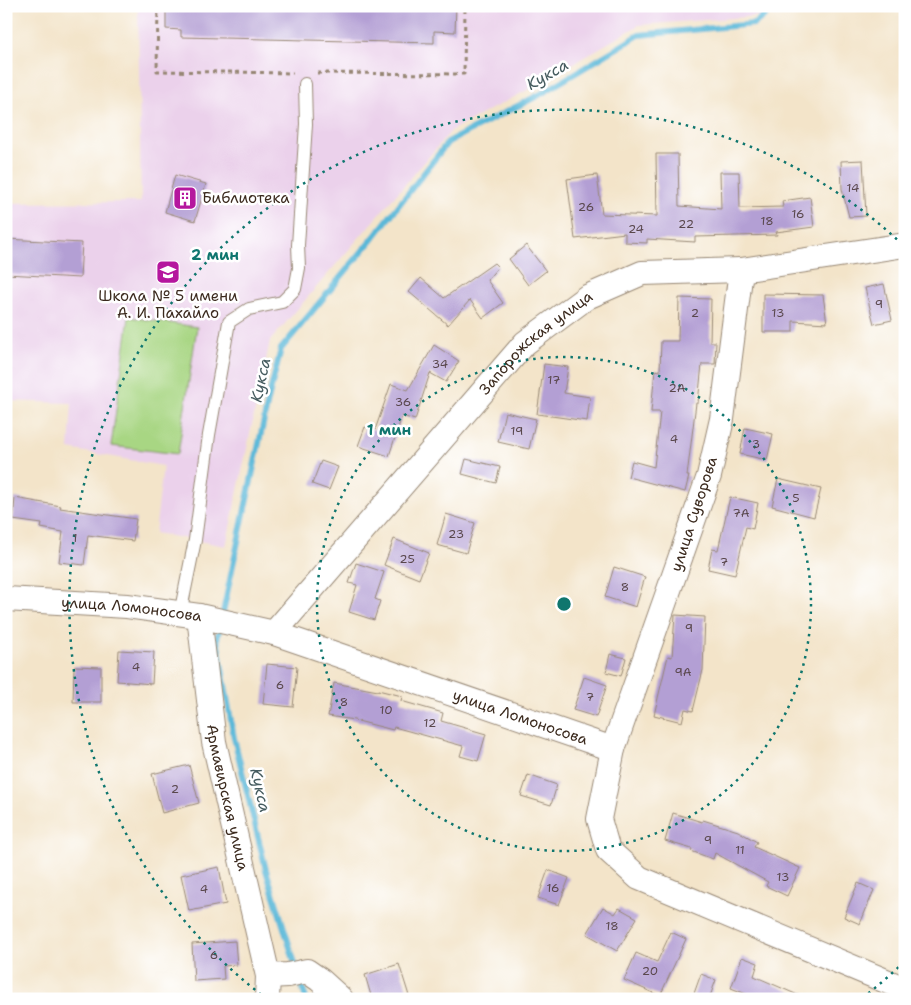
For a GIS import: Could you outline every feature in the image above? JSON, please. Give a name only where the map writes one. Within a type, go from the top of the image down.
[{"type":"street","name":"Запорожская улица","points":[[274,633],[525,343],[587,297],[642,273],[741,270],[905,245]]},
{"type":"street","name":"улица Суворова","points":[[613,750],[708,476],[722,419],[741,270]]},
{"type":"street","name":"улица Ломоносова","points":[[6,599],[127,606],[206,618],[274,633],[613,750]]},
{"type":"street","name":"Армавирская улица","points":[[206,618],[214,742],[283,980],[320,980],[340,999]]},
{"type":"street","points":[[613,750],[599,819],[608,850],[639,878],[905,989]]},
{"type":"lane","points":[[206,618],[195,540],[209,435],[229,322],[249,309],[282,302],[296,288],[299,268],[298,245],[306,124],[305,84]]},
{"type":"path","points":[[158,6],[157,71],[295,73]]},
{"type":"path","points":[[315,73],[464,74],[465,6]]},
{"type":"shaded area","name":"Школа № 5 имени А. И. Пахайло","points":[[138,6],[769,6],[759,16],[639,25],[533,87],[452,130],[270,341],[226,546],[155,533],[163,466],[69,449],[72,403],[6,401],[6,203],[141,202]]},
{"type":"green space","points":[[129,317],[197,327],[178,454],[111,446]]},
{"type":"building","points":[[166,6],[456,6],[455,32],[434,31],[434,43],[181,37],[181,30],[166,29]]},
{"type":"building","points":[[656,154],[678,154],[679,206],[721,209],[720,172],[739,172],[740,208],[783,207],[782,201],[810,197],[814,227],[776,232],[777,235],[695,237],[695,242],[647,239],[647,243],[625,242],[625,233],[575,239],[567,179],[597,175],[602,214],[657,216]]},
{"type":"building","points":[[863,160],[866,216],[849,217],[842,189],[841,161]]},
{"type":"building","name":"Библиотека","points":[[175,175],[206,184],[195,221],[165,212]]},
{"type":"building","points":[[6,239],[82,243],[80,278],[6,274]]},
{"type":"building","points":[[526,245],[546,271],[528,285],[509,259]]},
{"type":"building","points":[[494,263],[498,267],[487,280],[503,303],[483,318],[470,300],[448,325],[409,292],[421,278],[444,298]]},
{"type":"building","points":[[884,284],[892,320],[874,324],[865,288]]},
{"type":"building","points":[[763,294],[823,295],[827,323],[793,321],[793,332],[763,332]]},
{"type":"building","points":[[679,298],[711,299],[710,342],[716,342],[715,364],[702,364],[687,476],[689,476],[685,492],[628,477],[632,461],[654,467],[660,412],[651,412],[655,370],[660,371],[661,341],[678,341]]},
{"type":"building","points":[[434,345],[459,361],[446,382],[430,373],[415,420],[402,416],[389,456],[358,446],[365,427],[375,430],[391,384],[408,390]]},
{"type":"building","points":[[544,364],[568,367],[564,393],[590,397],[587,421],[537,414]]},
{"type":"building","points":[[505,412],[536,419],[529,449],[498,442]]},
{"type":"building","points":[[745,428],[773,434],[767,460],[740,454]]},
{"type":"building","points":[[466,459],[500,467],[496,483],[462,474]]},
{"type":"building","points":[[321,461],[338,467],[329,490],[312,484]]},
{"type":"building","points":[[778,479],[821,489],[814,517],[772,506]]},
{"type":"building","points":[[730,497],[758,503],[753,529],[746,527],[735,575],[708,569],[712,549],[718,550]]},
{"type":"building","points":[[15,498],[61,506],[60,508],[136,519],[133,541],[88,535],[84,565],[59,562],[63,532],[41,528],[42,524],[13,520]]},
{"type":"building","points":[[446,514],[475,523],[466,553],[437,545]]},
{"type":"building","points":[[394,539],[429,553],[419,579],[384,565]]},
{"type":"building","points":[[356,563],[384,572],[375,599],[380,601],[374,620],[349,612],[357,585],[349,583]]},
{"type":"building","points":[[614,567],[645,577],[636,607],[605,597]]},
{"type":"building","points":[[675,615],[705,617],[703,670],[693,711],[685,709],[682,722],[654,715],[668,656],[672,657]]},
{"type":"building","points":[[119,650],[154,652],[152,684],[117,681]]},
{"type":"building","points":[[610,654],[626,658],[621,676],[606,672]]},
{"type":"building","points":[[267,664],[297,667],[293,707],[263,704]]},
{"type":"building","points":[[74,666],[101,667],[101,702],[73,702]]},
{"type":"building","points":[[584,677],[607,685],[596,717],[573,710]]},
{"type":"building","points":[[334,683],[402,696],[401,701],[443,713],[441,721],[486,734],[478,761],[460,756],[463,746],[394,727],[393,730],[354,720],[328,716]]},
{"type":"building","points":[[189,765],[199,803],[162,813],[152,774]]},
{"type":"building","points":[[528,775],[557,785],[551,805],[521,796]]},
{"type":"building","points":[[673,813],[738,831],[757,842],[754,847],[800,868],[787,896],[766,886],[768,882],[715,853],[713,859],[691,851],[692,849],[665,841]]},
{"type":"building","points":[[219,867],[226,904],[189,911],[181,875]]},
{"type":"building","points":[[548,870],[569,878],[559,905],[538,898]]},
{"type":"building","points":[[858,883],[874,890],[860,924],[844,917]]},
{"type":"building","points":[[603,907],[615,914],[619,908],[637,918],[617,951],[587,934]]},
{"type":"building","points":[[671,932],[686,939],[660,996],[624,980],[636,953],[657,962]]},
{"type":"building","points":[[235,941],[237,965],[223,966],[224,979],[194,981],[192,944]]},
{"type":"building","points":[[742,957],[758,963],[754,976],[807,999],[759,999],[731,988]]},
{"type":"building","points":[[399,964],[410,999],[372,999],[365,975]]},
{"type":"building","points":[[701,974],[716,980],[709,999],[692,999]]},
{"type":"waterway","name":"Кукса","points":[[222,617],[269,396],[281,349],[374,237],[448,142],[539,95],[639,35],[754,24],[776,6]]},
{"type":"waterway","name":"Кукса","points":[[220,626],[217,639],[234,738],[266,870],[306,999]]},
{"type":"place","name":"Библиотека","points":[[185,198]]},
{"type":"place","name":"Школа № 5 имени А. И. Пахайло","points":[[168,272]]}]
